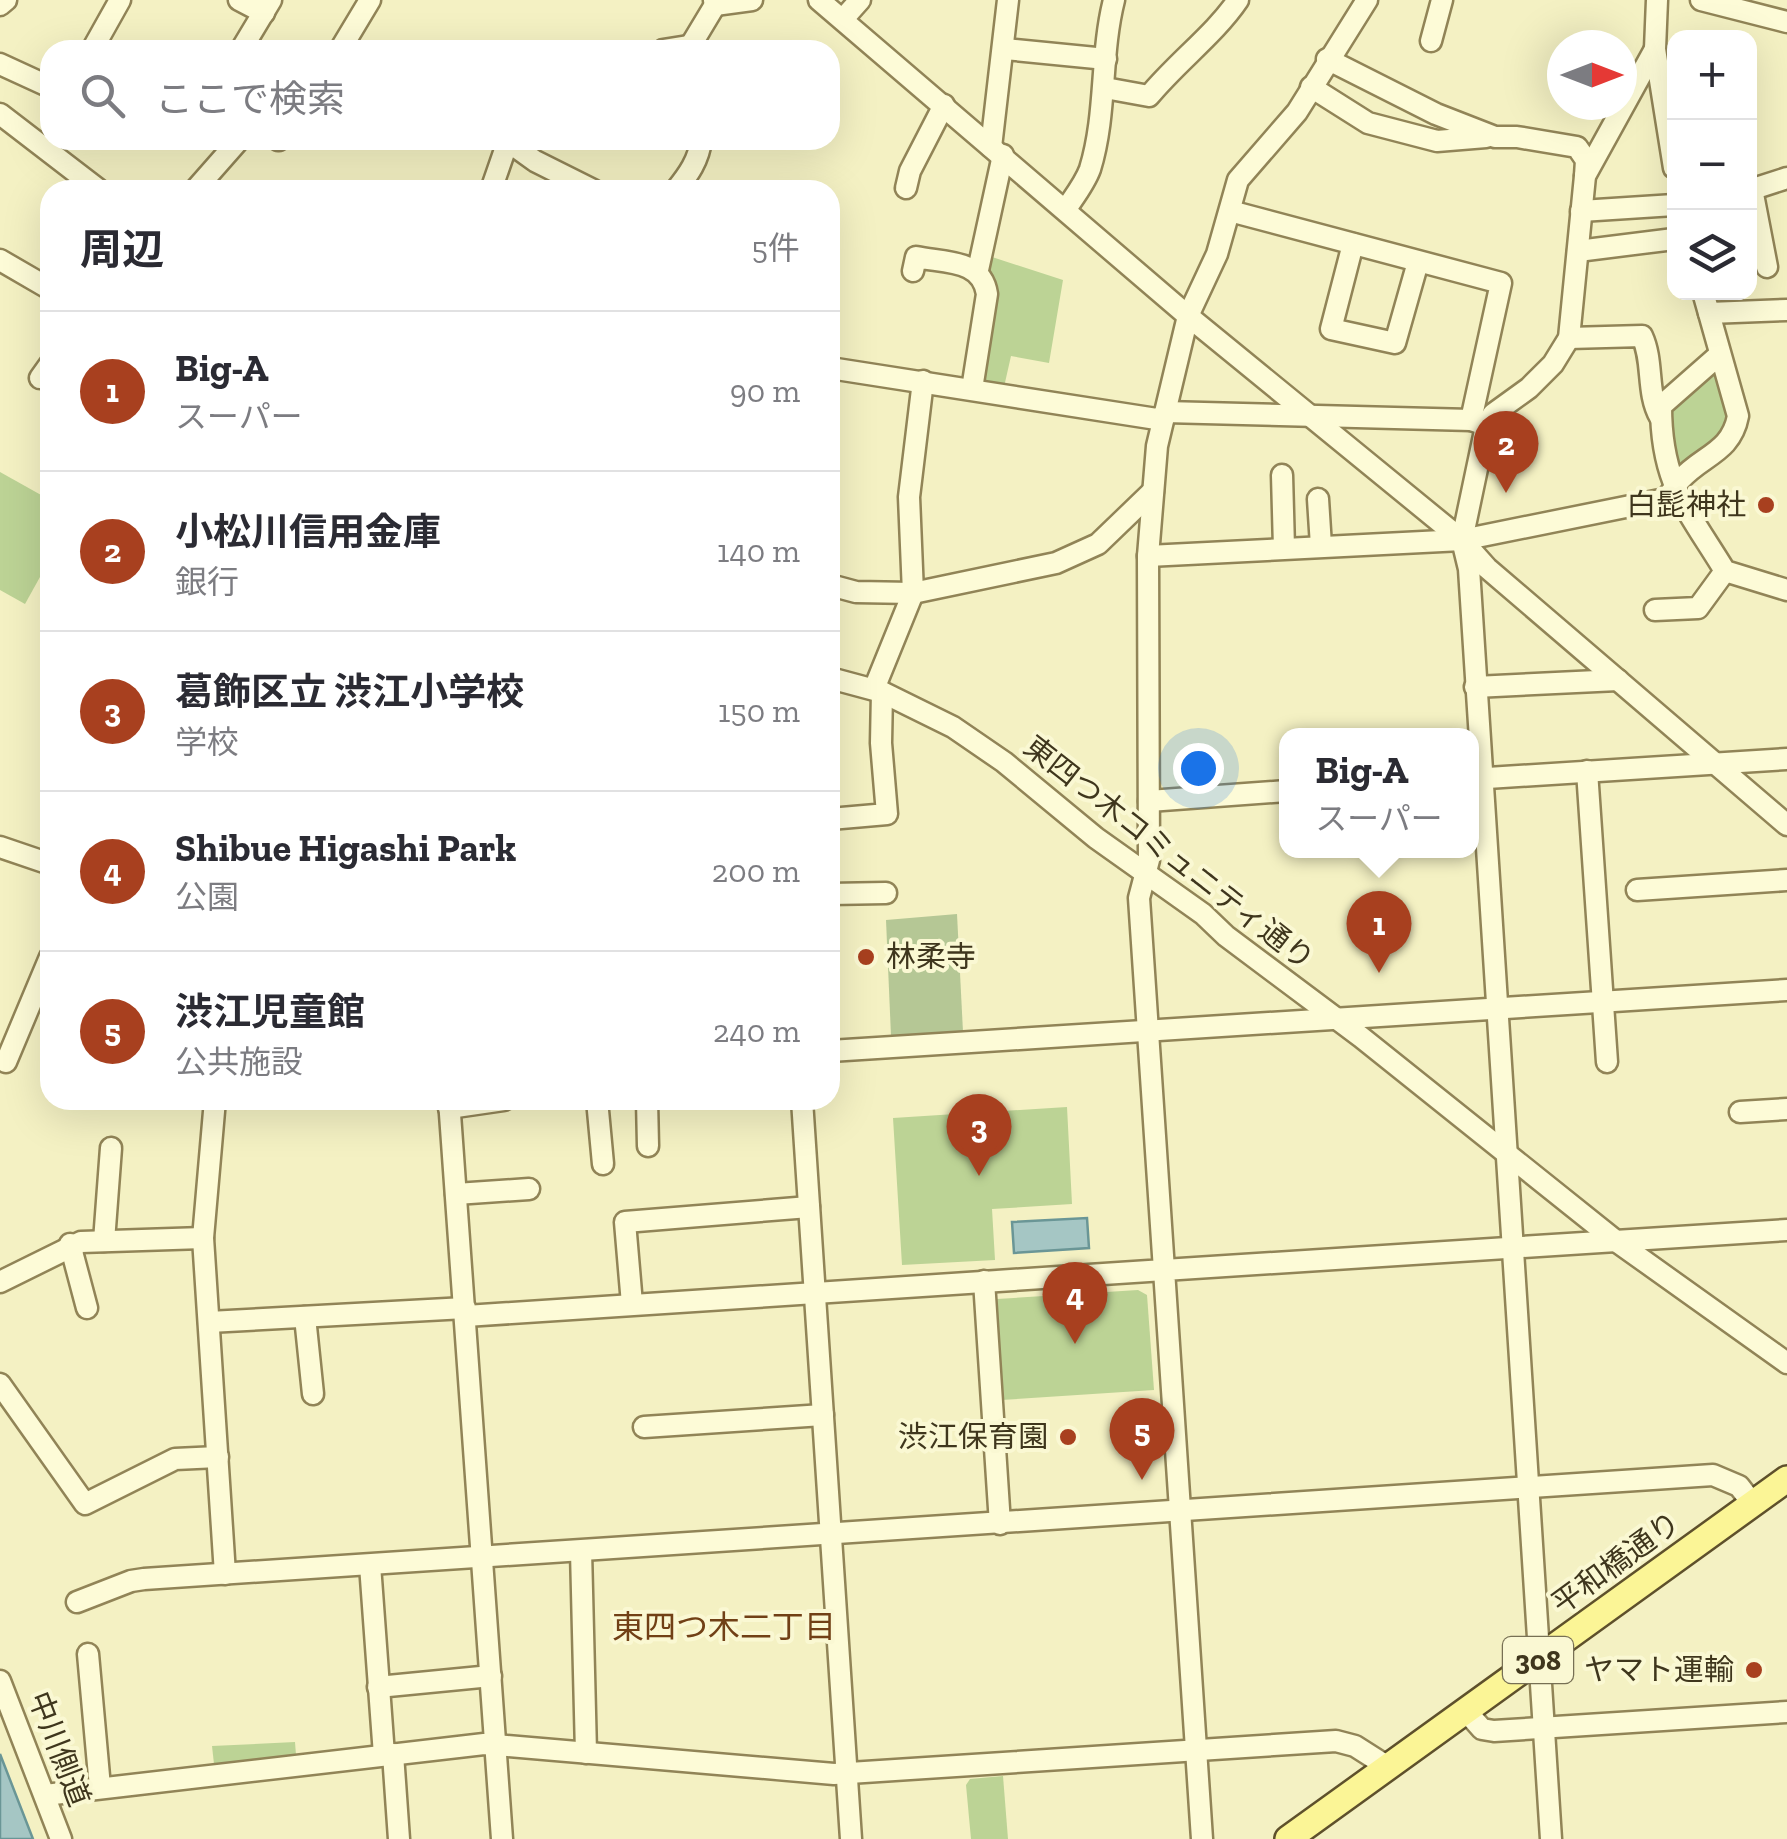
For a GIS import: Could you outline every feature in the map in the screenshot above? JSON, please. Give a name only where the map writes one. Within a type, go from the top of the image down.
[{"type":"main road","name":"平和橋通り","points":[[1288,1839],[1787,1479]]},
{"type":"street","points":[[98,40],[120,0]]},
{"type":"street","points":[[239,0],[268,6],[248,40]]},
{"type":"street","points":[[346,40],[370,0]]},
{"type":"street","points":[[694,40],[711,16],[715,2],[752,0]]},
{"type":"street","points":[[819,0],[1188,316],[1462,540],[1487,568],[1787,825]]},
{"type":"street","points":[[843,18],[860,0]]},
{"type":"street","points":[[978,270],[997,151],[1008,0]]},
{"type":"street","points":[[1066,209],[1088,174],[1099,132],[1114,0]]},
{"type":"street","points":[[1105,88],[1149,96],[1238,0]]},
{"type":"street","points":[[1432,42],[1442,0]]},
{"type":"street","points":[[1657,0],[1655,50],[1667,125]]},
{"type":"street","points":[[1701,0],[1787,22]]},
{"type":"street","points":[[1202,1839],[1139,898],[1149,860],[1148,556],[1153,491],[1164,416],[1188,316],[1217,254],[1238,180],[1297,112],[1356,4]]},
{"type":"street","points":[[1005,49],[1106,59]]},
{"type":"street","points":[[1585,176],[1655,50]]},
{"type":"street","points":[[1327,59],[1436,114],[1495,136]]},
{"type":"street","points":[[0,64],[40,82]]},
{"type":"street","points":[[840,369],[1164,416],[1479,423],[1494,414],[1553,364],[1569,338],[1586,160],[1577,147],[1517,136],[1438,141],[1368,123],[1312,86]]},
{"type":"street","points":[[906,188],[910,171],[944,105]]},
{"type":"street","points":[[0,114],[40,145]]},
{"type":"street","points":[[47,150],[86,180]]},
{"type":"street","points":[[204,180],[229,150]]},
{"type":"street","points":[[494,180],[504,150]]},
{"type":"street","points":[[519,150],[572,180]]},
{"type":"street","points":[[684,180],[700,150]]},
{"type":"street","points":[[1757,187],[1787,178]]},
{"type":"street","points":[[1581,211],[1667,205]]},
{"type":"street","points":[[1755,210],[1767,267]]},
{"type":"street","points":[[1230,211],[1501,283],[1462,540],[1468,570],[1475,728]]},
{"type":"street","points":[[1578,251],[1667,240]]},
{"type":"street","points":[[1353,244],[1330,329],[1395,344],[1418,262]]},
{"type":"street","points":[[913,271],[916,257],[978,270],[985,278],[987,294],[972,389]]},
{"type":"street","points":[[0,260],[40,283]]},
{"type":"street","points":[[1148,556],[1462,540],[1665,498],[1734,434],[1738,416],[1706,302],[1787,310]]},
{"type":"street","points":[[1569,338],[1642,336],[1647,346],[1653,404],[1661,419]]},
{"type":"street","points":[[1719,355],[1661,406],[1664,457],[1675,490],[1725,571],[1787,590]]},
{"type":"street","points":[[840,818],[887,814],[878,690],[913,594],[909,497],[924,381]]},
{"type":"street","points":[[1282,475],[1284,548]]},
{"type":"street","points":[[840,588],[913,594],[1056,563],[1098,544],[1153,491]]},
{"type":"street","points":[[1318,499],[1321,546]]},
{"type":"street","points":[[1654,610],[1698,608],[1725,571]]},
{"type":"street","name":"東四つ木コミュニティ通り","points":[[840,680],[878,690],[952,727],[1004,762],[1096,838],[1336,1018],[1616,1241],[1787,1363]]},
{"type":"street","points":[[1475,686],[1618,680]]},
{"type":"street","points":[[1479,779],[1787,759]]},
{"type":"street","points":[[1587,771],[1607,1062]]},
{"type":"street","points":[[1149,800],[1279,791]]},
{"type":"street","points":[[1479,812],[1497,1007],[1551,1839]]},
{"type":"street","points":[[0,847],[40,861]]},
{"type":"street","points":[[1637,890],[1787,880]]},
{"type":"street","points":[[840,894],[886,892]]},
{"type":"street","points":[[6,1062],[40,980]]},
{"type":"street","points":[[840,1050],[1787,990]]},
{"type":"street","points":[[1740,1112],[1787,1109]]},
{"type":"street","points":[[214,1110],[202,1238],[225,1574]]},
{"type":"street","points":[[449,1110],[502,1839]]},
{"type":"street","points":[[598,1110],[603,1164]]},
{"type":"street","points":[[647,1110],[648,1146]]},
{"type":"street","points":[[803,1110],[851,1839]]},
{"type":"street","points":[[104,1241],[112,1148]]},
{"type":"street","points":[[456,1194],[529,1189]]},
{"type":"street","points":[[632,1304],[625,1222],[809,1207]]},
{"type":"street","points":[[209,1322],[632,1304],[1787,1230]]},
{"type":"street","points":[[0,1282],[70,1244],[202,1238]]},
{"type":"street","points":[[70,1244],[87,1308]]},
{"type":"street","points":[[984,1281],[1000,1524]]},
{"type":"street","points":[[306,1317],[313,1394]]},
{"type":"street","points":[[0,1384],[85,1504],[175,1459],[218,1457]]},
{"type":"street","points":[[644,1427],[823,1415]]},
{"type":"street","points":[[77,1602],[144,1579],[1713,1474],[1739,1486],[1753,1504]]},
{"type":"street","points":[[581,1551],[586,1753]]},
{"type":"street","points":[[370,1565],[378,1687],[399,1839]]},
{"type":"street","points":[[88,1654],[100,1786]]},
{"type":"street","points":[[378,1687],[491,1676]]},
{"type":"street","name":"中川側道","points":[[0,1680],[62,1839]]},
{"type":"street","points":[[1466,1712],[1482,1729],[1545,1729],[1787,1712]]},
{"type":"street","points":[[45,1794],[495,1745],[847,1774],[1346,1742],[1388,1767]]},
{"type":"green space","points":[[989,256],[1063,280],[1049,363],[1011,356],[1004,387],[979,383],[994,290],[986,267]]},
{"type":"green space","points":[[1713,373],[1724,407],[1722,431],[1694,460],[1679,471],[1672,469],[1668,409]]},
{"type":"green space","points":[[0,472],[40,494],[40,577],[25,604],[0,590]]},
{"type":"green space","points":[[957,914],[963,1032],[891,1036],[886,920]]},
{"type":"green space","points":[[1067,1107],[1072,1204],[992,1209],[995,1260],[902,1265],[893,1118]]},
{"type":"green space","points":[[1138,1290],[1147,1295],[1154,1390],[1001,1400],[997,1299]]},
{"type":"green space","points":[[295,1742],[296,1755],[214,1764],[212,1746]]},
{"type":"green space","points":[[1003,1776],[1008,1839],[971,1839],[966,1785],[970,1779]]},
{"type":"water","points":[[1087,1218],[1089,1248],[1014,1253],[1012,1222]]},
{"type":"water","points":[[0,1754],[33,1839],[0,1839]]},
{"type":"place","name":"小松川信用金庫","points":[[1506,493]]},
{"type":"place","name":"白髭神社","points":[[1766,505]]},
{"type":"place","name":"林柔寺","points":[[866,957]]},
{"type":"place","name":"Big-A","points":[[1379,973]]},
{"type":"place","name":"葛飾区立 渋江小学校","points":[[979,1176]]},
{"type":"place","name":"Shibue Higashi Park","points":[[1075,1344]]},
{"type":"place","name":"渋江保育園","points":[[1068,1437]]},
{"type":"place","name":"渋江児童館","points":[[1142,1480]]},
{"type":"place","name":"ヤマト運輸","points":[[1754,1670]]},
{"type":"district","name":"東四つ木二丁目","points":[[724,1627]]}]
